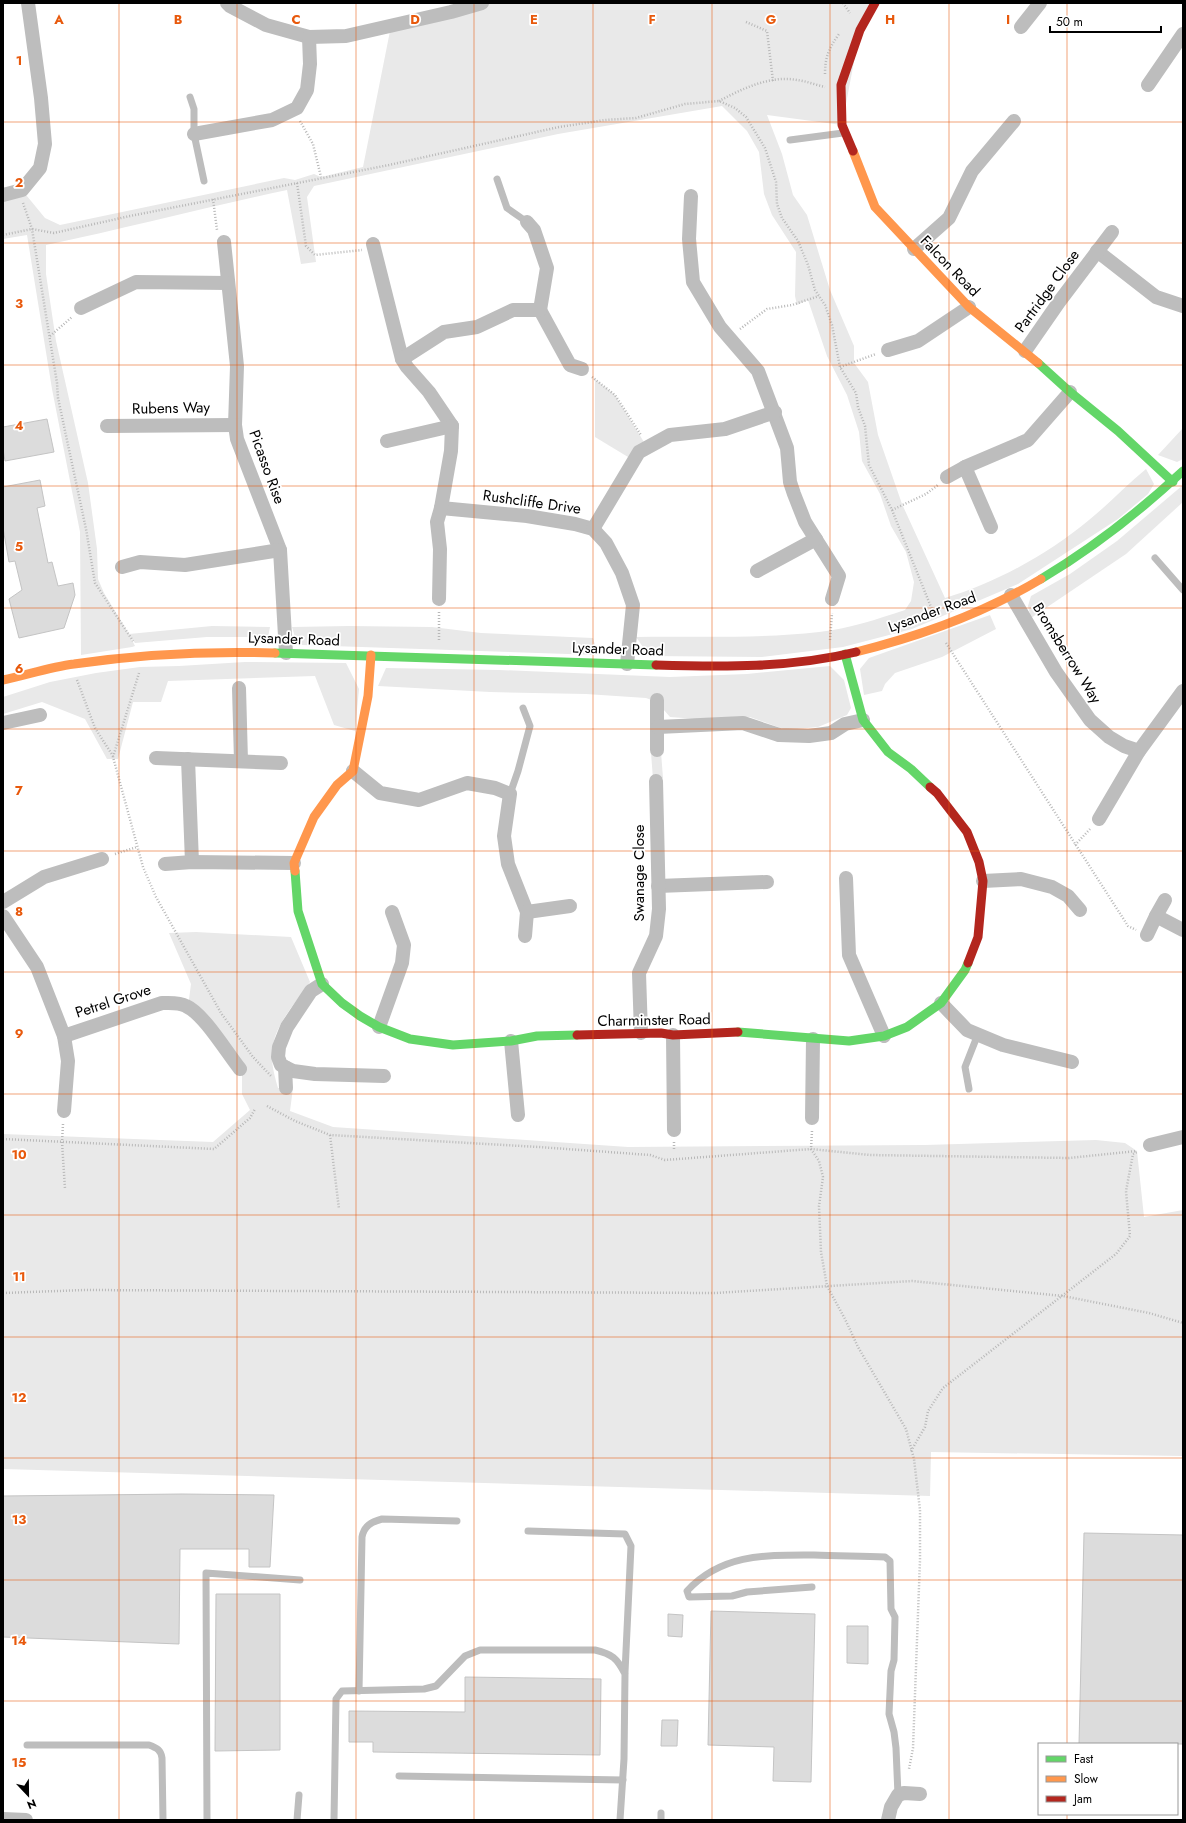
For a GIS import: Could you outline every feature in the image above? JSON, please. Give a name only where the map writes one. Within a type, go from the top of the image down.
[{"type":"street","points":[[3,195],[22,190],[40,168],[46,144],[28,3]]},
{"type":"street","points":[[227,3],[230,6],[266,24],[309,37],[346,36],[450,8],[482,3]]},
{"type":"street","name":"Falcon Road","points":[[874,3],[860,30],[841,85],[842,125],[875,207],[969,307],[1025,351],[1070,392],[1118,431],[1173,482]]},
{"type":"street","points":[[1021,27],[1040,3]]},
{"type":"street","points":[[1148,85],[1183,34]]},
{"type":"street","points":[[194,134],[272,120],[297,108],[307,90],[310,64],[309,37]]},
{"type":"street","points":[[914,249],[949,218],[972,171],[1014,121]]},
{"type":"street","points":[[691,196],[689,239],[693,282],[720,327],[758,371],[787,448],[790,482],[805,522],[839,576],[832,598]]},
{"type":"street","points":[[527,222],[534,230],[547,268],[540,310],[570,366],[582,369]]},
{"type":"street","name":"Partridge Close","points":[[1025,351],[1059,302],[1112,232]]},
{"type":"street","name":"Picasso Rise","points":[[224,242],[237,366],[235,425],[237,439],[280,550],[286,653]]},
{"type":"street","points":[[374,246],[402,359],[429,392],[452,426],[451,450],[441,508],[437,522],[440,549],[439,599]]},
{"type":"street","name":"Partridge Close","points":[[1097,252],[1156,297],[1183,306]]},
{"type":"street","points":[[81,308],[136,282],[228,283]]},
{"type":"street","points":[[888,350],[918,341],[969,307]]},
{"type":"street","points":[[402,359],[444,332],[477,327],[513,310],[540,310]]},
{"type":"street","points":[[947,477],[965,467],[1028,440],[1070,392]]},
{"type":"street","points":[[593,529],[638,452],[670,435],[724,429],[776,417]]},
{"type":"street","name":"Rubens Way","points":[[107,426],[235,425]]},
{"type":"street","points":[[386,441],[452,426]]},
{"type":"street","points":[[965,467],[991,527]]},
{"type":"street","name":"Lysander Road","points":[[3,680],[73,664],[142,656],[223,651],[719,667],[800,661],[846,654],[939,628],[973,614],[1011,595],[1083,553],[1117,529],[1173,482],[1183,471]]},
{"type":"street","name":"Rushcliffe Drive","points":[[441,508],[527,516],[575,524],[593,529],[606,543],[622,573],[633,605],[627,664]]},
{"type":"street","points":[[757,571],[816,539]]},
{"type":"street","points":[[122,567],[140,562],[185,565],[280,550]]},
{"type":"street","name":"Bromsberrow Way","points":[[1011,595],[1056,672],[1090,720],[1109,737],[1124,746],[1138,751]]},
{"type":"street","name":"Charminster Road","points":[[353,771],[337,785],[314,816],[294,863],[298,911],[322,984],[342,1003],[379,1027],[410,1039],[453,1045],[511,1041],[537,1036],[641,1033],[661,1033],[673,1035],[729,1032],[775,1034],[813,1039],[849,1041],[884,1036],[906,1027],[941,1003],[965,970],[978,938],[983,881],[979,862],[972,844],[967,832],[960,822],[937,793],[911,769],[888,752],[863,720],[846,654]]},
{"type":"street","points":[[371,656],[368,696],[353,771],[380,793],[419,800],[467,783],[495,788],[510,794],[504,843],[508,864],[527,912],[525,936]]},
{"type":"street","points":[[239,688],[241,761]]},
{"type":"street","points":[[1100,819],[1138,751],[1183,691]]},
{"type":"street","points":[[657,700],[657,750]]},
{"type":"street","points":[[3,723],[40,715]]},
{"type":"street","points":[[658,727],[743,723],[780,735],[809,736],[831,732],[845,724],[863,720]]},
{"type":"street","points":[[156,758],[281,763]]},
{"type":"street","points":[[188,759],[192,862]]},
{"type":"street","name":"Swanage Close","points":[[641,1033],[639,973],[656,936],[659,909],[656,781]]},
{"type":"street","points":[[3,902],[44,877],[102,858]]},
{"type":"street","points":[[165,864],[192,862],[294,863]]},
{"type":"street","points":[[846,878],[849,955],[884,1036]]},
{"type":"street","points":[[983,881],[1021,879],[1052,888],[1068,896],[1080,910]]},
{"type":"street","points":[[658,886],[768,882]]},
{"type":"street","points":[[1146,935],[1165,900]]},
{"type":"street","points":[[527,912],[570,906]]},
{"type":"street","points":[[379,1027],[399,974],[403,957],[404,945],[392,912]]},
{"type":"street","points":[[3,916],[37,967],[64,1036],[68,1061],[64,1111]]},
{"type":"street","points":[[1156,916],[1183,930]]},
{"type":"street","points":[[322,984],[311,991],[287,1026],[279,1047],[278,1057],[281,1065],[293,1071],[315,1074],[384,1076]]},
{"type":"street","name":"Petrel Grove","points":[[64,1036],[162,1003],[174,1002],[186,1005],[198,1014],[240,1069]]},
{"type":"street","points":[[941,1003],[967,1030],[1003,1045],[1072,1062]]},
{"type":"street","points":[[673,1035],[674,1130]]},
{"type":"street","points":[[812,1118],[813,1039]]},
{"type":"street","points":[[511,1041],[518,1116]]},
{"type":"street","points":[[285,1067],[286,1088]]},
{"type":"street","points":[[1143,1148],[1183,1137]]},
{"type":"street","points":[[888,1820],[891,1807],[901,1794],[920,1794]]},
{"type":"street","points":[[3,1819],[26,1820]]},
{"type":"lane","points":[[190,97],[194,109],[194,134],[204,181]]},
{"type":"lane","points":[[790,140],[846,132]]},
{"type":"lane","points":[[497,179],[507,208],[527,222]]},
{"type":"lane","points":[[1155,558],[1183,590]]},
{"type":"lane","points":[[510,794],[530,726],[522,708]]},
{"type":"lane","points":[[969,1089],[965,1067],[978,1034]]},
{"type":"lane","points":[[358,1691],[362,1537],[364,1530],[373,1521],[382,1519],[457,1521]]},
{"type":"lane","points":[[528,1530],[625,1534],[631,1546],[624,1674],[620,1820]]},
{"type":"lane","points":[[812,1587],[746,1592],[732,1596],[710,1597],[689,1597],[687,1591],[697,1580],[721,1566],[747,1558],[770,1555],[885,1556],[890,1561],[891,1609],[895,1617],[894,1660],[891,1671],[888,1714],[894,1732],[901,1794]]},
{"type":"lane","points":[[208,1820],[206,1573],[300,1580]]},
{"type":"lane","points":[[334,1820],[336,1699],[342,1691],[424,1689],[436,1686],[465,1656],[480,1650],[595,1650],[609,1653],[619,1662],[624,1674]]},
{"type":"lane","points":[[27,1745],[149,1745],[157,1748],[161,1753],[162,1758],[163,1820]]},
{"type":"lane","points":[[398,1776],[622,1780]]},
{"type":"lane","points":[[297,1820],[299,1795]]},
{"type":"path","points":[[843,3],[854,18]]},
{"type":"path","points":[[746,22],[767,31],[773,81]]},
{"type":"path","points":[[3,235],[32,229],[54,233],[559,127],[605,120],[636,118],[685,104],[719,101],[741,90],[773,81],[796,80],[827,88]]},
{"type":"path","points":[[719,101],[735,108],[746,117],[765,148],[776,182],[777,204],[782,218],[798,241],[816,290],[832,325],[840,367],[856,393],[858,407],[865,426],[869,466],[892,510],[946,643],[1128,926]]},
{"type":"path","points":[[294,110],[313,144],[320,176]]},
{"type":"path","points":[[297,183],[306,246],[315,255],[374,246]]},
{"type":"path","points":[[18,191],[32,229],[50,336],[58,398],[86,529],[95,583],[142,656],[139,675],[113,757]]},
{"type":"path","points":[[729,337],[767,310],[792,305],[819,296]]},
{"type":"path","points":[[50,336],[81,308]]},
{"type":"path","points":[[840,367],[888,350]]},
{"type":"path","points":[[582,369],[616,395],[648,447]]},
{"type":"path","points":[[892,510],[926,494],[947,477]]},
{"type":"path","points":[[832,598],[830,639],[833,656]]},
{"type":"path","points":[[439,599],[439,641]]},
{"type":"path","points":[[73,664],[79,686],[95,728],[113,757],[143,867],[156,897],[221,1013],[262,1068]]},
{"type":"path","points":[[1075,845],[1100,819]]},
{"type":"path","points":[[102,858],[137,846]]},
{"type":"path","points":[[267,1106],[295,1121],[330,1135],[539,1147],[650,1156],[665,1160],[811,1149],[870,1155],[1069,1158],[1143,1148]]},
{"type":"path","points":[[3,1139],[214,1149],[250,1118],[255,1109]]},
{"type":"path","points":[[64,1111],[62,1142],[65,1189]]},
{"type":"path","points":[[330,1135],[340,1209]]},
{"type":"path","points":[[911,1451],[926,1427],[928,1411],[943,1388],[1116,1254],[1130,1236],[1126,1191],[1133,1154],[1143,1148]]},
{"type":"path","points":[[811,1149],[819,1161],[823,1177],[819,1214],[821,1252],[827,1286],[858,1347],[906,1429],[920,1510],[920,1560],[913,1748],[901,1794]]},
{"type":"path","points":[[3,1293],[85,1290],[164,1290],[715,1293],[912,1281],[1063,1296],[1149,1313],[1183,1323]]},
{"type":"shaded area","points":[[480,3],[875,3],[860,30],[842,125],[767,115],[782,154],[793,195],[807,215],[830,290],[854,346],[854,363],[868,382],[878,435],[902,504],[945,598],[964,592],[1002,576],[1039,556],[1104,508],[1131,481],[1146,469],[1154,484],[1148,494],[1118,519],[1018,584],[912,629],[843,647],[762,657],[649,656],[636,637],[774,636],[830,631],[863,623],[905,610],[911,601],[914,582],[906,552],[891,526],[880,494],[862,461],[859,432],[847,395],[827,356],[808,300],[797,305],[795,296],[796,252],[772,215],[764,194],[759,152],[747,131],[722,106],[558,134],[314,186],[307,197],[316,262],[301,264],[287,190],[46,245],[46,274],[56,341],[88,483],[97,549],[98,579],[104,593],[129,634],[212,626],[270,627],[268,637],[207,637],[135,643],[131,638],[135,646],[81,655],[80,532],[52,389],[27,235],[3,239],[3,195],[22,190],[45,218],[60,225],[284,178],[295,180],[314,174],[321,177],[363,167],[391,26]]},
{"type":"shaded area","points":[[595,379],[615,395],[647,447],[633,460],[595,437]]},
{"type":"shaded area","points":[[1183,428],[1183,459],[1177,462],[1158,455]]},
{"type":"shaded area","points":[[1183,485],[1183,502],[1126,554],[1031,618],[1028,606],[1031,596],[1070,574],[1117,541]]},
{"type":"shaded area","points":[[990,615],[996,629],[942,657],[895,673],[885,684],[882,691],[864,695],[860,669],[869,658]]},
{"type":"shaded area","points":[[292,627],[432,627],[481,633],[593,638],[598,655],[302,645],[295,637]]},
{"type":"shaded area","points":[[245,662],[346,663],[359,689],[355,731],[334,725],[315,676],[168,681],[161,702],[133,702],[118,759],[107,759],[85,719],[42,702],[3,714],[3,697],[50,682],[96,673],[140,667]]},
{"type":"shaded area","points":[[830,666],[844,680],[851,708],[847,715],[818,727],[786,730],[750,717],[710,720],[670,717],[657,702],[646,698],[586,694],[490,692],[378,686],[386,668],[499,670],[670,677],[747,674]]},
{"type":"shaded area","points":[[661,752],[663,778],[653,779],[651,753]]},
{"type":"shaded area","points":[[196,932],[291,937],[310,982],[288,1012],[275,1036],[272,1056],[274,1072],[278,1088],[293,1088],[290,1111],[333,1127],[628,1147],[925,1145],[1096,1140],[1125,1143],[1137,1151],[1144,1217],[1183,1210],[1183,1456],[931,1452],[930,1496],[3,1469],[3,1134],[213,1142],[250,1110],[242,1094],[242,1074],[188,1007],[191,984],[169,933]]},
{"type":"building","points":[[47,419],[54,452],[5,461],[3,449],[3,427]]},
{"type":"building","points":[[40,480],[45,506],[37,508],[48,563],[52,562],[58,586],[73,583],[75,595],[64,628],[19,638],[9,599],[22,590],[15,561],[9,562],[3,528],[3,487]]},
{"type":"building","points":[[182,1494],[274,1495],[270,1567],[249,1567],[249,1549],[180,1549],[179,1644],[3,1637],[3,1496]]},
{"type":"building","points":[[1084,1533],[1183,1535],[1183,1744],[1079,1743]]},
{"type":"building","points":[[216,1594],[280,1594],[280,1750],[215,1751]]},
{"type":"building","points":[[711,1611],[815,1614],[811,1782],[773,1781],[774,1747],[708,1745]]},
{"type":"building","points":[[668,1614],[683,1615],[682,1637],[668,1636]]},
{"type":"building","points":[[847,1626],[868,1626],[868,1664],[847,1663]]},
{"type":"building","points":[[465,1677],[601,1679],[600,1755],[373,1752],[373,1742],[349,1742],[349,1711],[465,1712]]},
{"type":"building","points":[[662,1720],[678,1720],[677,1746],[661,1746]]},
{"type":"traffic: fast","points":[[1038,363],[1070,392],[1118,431],[1173,482]]},
{"type":"traffic: fast","points":[[1041,579],[1079,555],[1115,529],[1150,501],[1183,471]]},
{"type":"traffic: fast","points":[[275,653],[656,665]]},
{"type":"traffic: fast","points":[[845,654],[863,720],[888,752],[911,769],[930,787]]},
{"type":"traffic: fast","points":[[295,871],[298,911],[322,984],[342,1003],[360,1016],[379,1027],[410,1039],[453,1045],[511,1041],[537,1036],[577,1035]]},
{"type":"traffic: fast","points":[[738,1032],[849,1041],[884,1036],[907,1027],[941,1003],[965,970],[968,963]]},
{"type":"traffic: slow","points":[[853,151],[875,207],[969,307],[1038,363]]},
{"type":"traffic: slow","points":[[856,652],[904,639],[975,613],[1041,579]]},
{"type":"traffic: slow","points":[[3,680],[65,665],[124,658],[225,652],[275,653]]},
{"type":"traffic: slow","points":[[295,871],[294,863],[314,817],[337,785],[353,771],[368,696],[371,655]]},
{"type":"traffic: jam","points":[[853,151],[842,125],[841,85],[860,30],[875,3]]},
{"type":"traffic: jam","points":[[656,665],[731,666],[782,664],[856,652]]},
{"type":"traffic: jam","points":[[930,787],[937,793],[967,832],[979,862],[983,881],[978,937],[968,963]]},
{"type":"traffic: jam","points":[[577,1035],[661,1033],[673,1035],[738,1032]]}]
